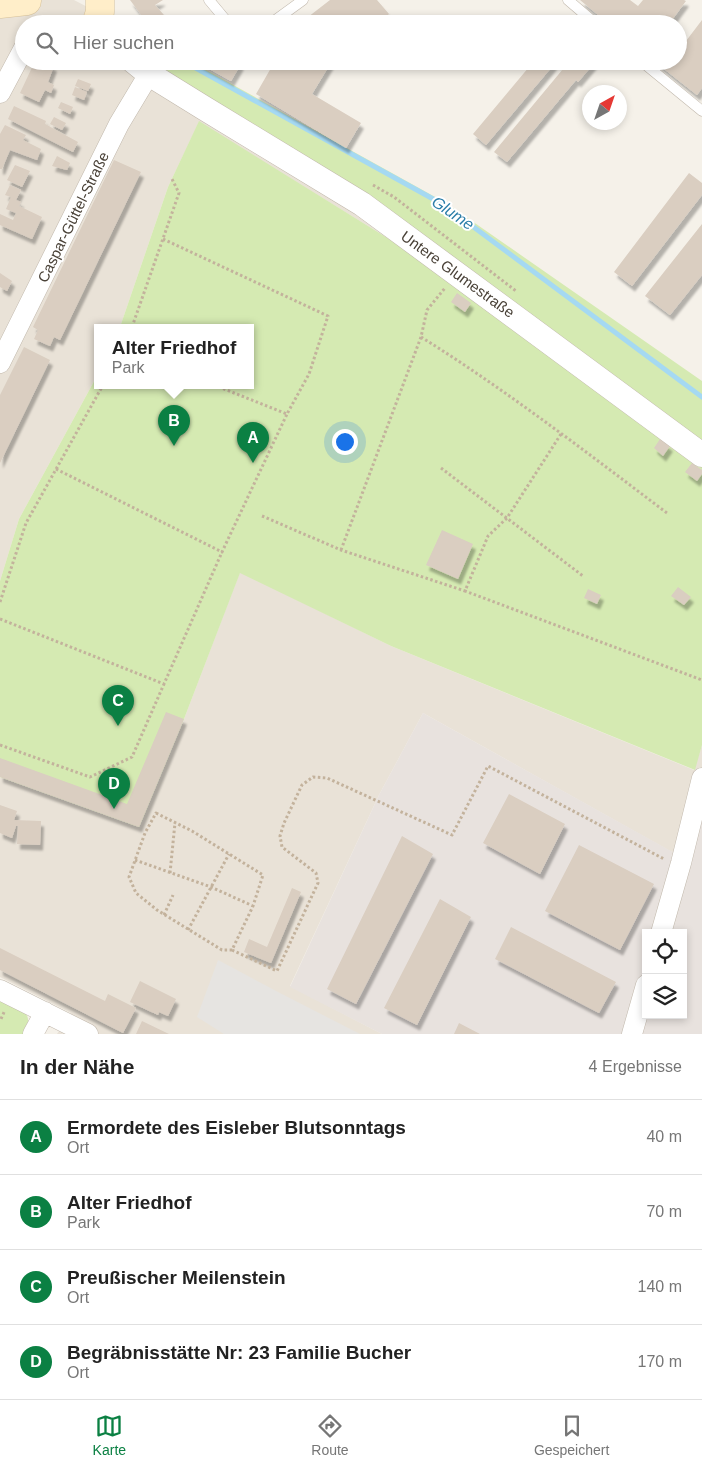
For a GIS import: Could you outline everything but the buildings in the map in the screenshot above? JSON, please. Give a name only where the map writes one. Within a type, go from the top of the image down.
[{"type":"main road","points":[[99,15],[100,0]]},
{"type":"main road","points":[[0,4],[29,8]]},
{"type":"street","points":[[0,93],[15,65]]},
{"type":"street","name":"Caspar-Güttel-Straße","points":[[0,363],[119,124],[140,70]]},
{"type":"street","name":"Untere Glumestraße","points":[[146,70],[204,108],[362,204],[702,455]]},
{"type":"street","points":[[661,929],[702,778]]},
{"type":"street","points":[[0,990],[88,1034]]},
{"type":"street","points":[[632,1034],[642,998]]},
{"type":"street","points":[[33,1034],[45,1012]]},
{"type":"lane","points":[[209,0],[222,15]]},
{"type":"lane","points":[[282,15],[303,0]]},
{"type":"lane","points":[[568,0],[586,15]]},
{"type":"lane","points":[[652,70],[702,111]]},
{"type":"path","points":[[133,324],[179,193],[172,179]]},
{"type":"path","points":[[0,745],[90,777],[132,757],[222,552],[287,414],[309,374],[328,316],[163,239]]},
{"type":"path","points":[[341,550],[421,337],[427,310],[457,273]]},
{"type":"path","points":[[421,337],[468,366],[667,513]]},
{"type":"path","points":[[0,602],[26,523],[101,389]]},
{"type":"path","points":[[224,389],[287,414]]},
{"type":"path","points":[[465,591],[488,536],[507,518],[562,434]]},
{"type":"path","points":[[441,468],[584,576]]},
{"type":"path","points":[[56,469],[222,552]]},
{"type":"path","points":[[262,516],[341,550],[465,591],[702,680]]},
{"type":"path","points":[[0,619],[164,684]]},
{"type":"path","points":[[232,950],[253,906],[263,875],[156,813],[145,833],[129,877],[136,893],[188,930],[222,950],[232,950],[277,971],[318,883],[316,873],[282,847],[280,836],[302,785],[313,777],[327,778],[452,836],[488,766],[679,867]]},
{"type":"path","points":[[170,873],[175,823]]},
{"type":"path","points":[[188,930],[229,854]]},
{"type":"path","points":[[135,860],[211,887],[253,906]]},
{"type":"path","points":[[164,914],[173,895]]},
{"type":"shaded area","points":[[0,0],[74,0],[103,15],[15,15],[15,70],[164,70],[456,285],[389,239],[199,122],[168,187],[121,324],[94,324],[94,381],[19,519],[0,581]]},
{"type":"shaded area","points":[[240,572],[391,646],[694,770],[702,745],[702,809],[688,861],[423,713],[379,795],[290,986],[382,1034],[57,1034],[71,1013],[0,977],[0,777],[139,827],[184,719]]},
{"type":"shaded area","points":[[423,713],[687,860],[702,809],[702,1034],[382,1034],[290,987],[379,795]]},
{"type":"shaded area","points":[[218,960],[360,1034],[224,1034],[197,1017]]},
{"type":"green space","points":[[165,70],[206,70],[446,203],[702,381],[702,441]]},
{"type":"green space","points":[[199,121],[389,239],[456,285],[702,464],[702,745],[695,770],[391,646],[240,573],[184,719],[139,827],[0,777],[0,581],[19,519],[94,381],[94,389],[254,389],[254,324],[121,324],[168,187]]},
{"type":"green space","points":[[0,999],[19,1008],[27,1015],[27,1026],[23,1034],[0,1034]]},
{"type":"waterway","name":"Glume","points":[[199,70],[444,205],[702,397]]},
{"type":"place","name":"Alter Friedhof","points":[[174,446]]},
{"type":"place","name":"Ermordete des Eisleber Blutsonntags","points":[[253,463]]},
{"type":"place","name":"Preußischer Meilenstein","points":[[118,726]]},
{"type":"place","name":"Begräbnisstätte Nr: 23 Familie Bucher","points":[[114,809]]}]
